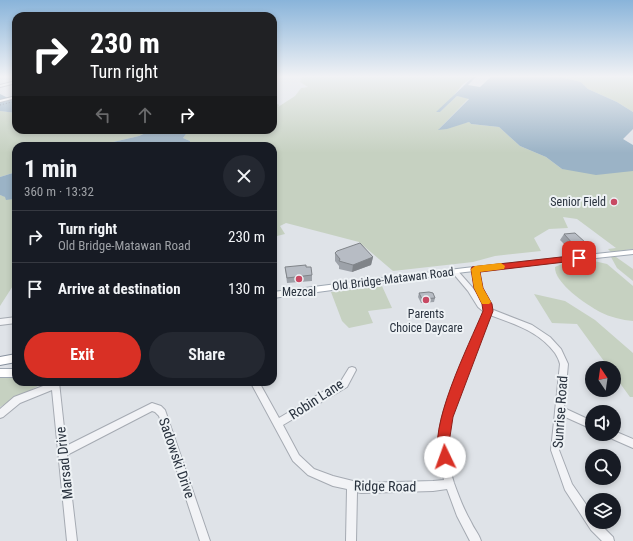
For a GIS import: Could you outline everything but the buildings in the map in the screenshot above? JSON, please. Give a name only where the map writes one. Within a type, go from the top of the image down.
[{"type":"highway","points":[[0,363],[12,360]]},
{"type":"main road","name":"Old Bridge-Matawan Road","points":[[277,294],[475,269],[633,252]]},
{"type":"main road","points":[[0,373],[12,373]]},
{"type":"street","points":[[475,269],[478,288],[487,304],[488,311],[446,417],[443,443],[448,484],[465,523],[476,541]]},
{"type":"street","points":[[455,272],[470,289],[480,305],[488,311]]},
{"type":"street","points":[[470,289],[478,288]]},
{"type":"street","name":"Sunrise Road","points":[[488,311],[530,327],[546,339],[558,352],[564,364],[560,410],[557,419],[555,450],[568,487],[595,526],[609,541]]},
{"type":"street","points":[[0,322],[12,320]]},
{"type":"street","name":"Robin Lane","points":[[277,424],[344,384],[352,370]]},
{"type":"street","points":[[0,414],[17,400],[48,386]]},
{"type":"street","name":"Marsad Drive","points":[[55,386],[64,452],[72,541]]},
{"type":"street","name":"Ridge Road","points":[[256,386],[296,458],[312,472],[333,481],[368,488],[448,484]]},
{"type":"street","name":"Sadowski Drive","points":[[64,452],[152,407],[158,409],[164,421],[205,541]]},
{"type":"street","points":[[560,410],[585,422]]},
{"type":"street","points":[[621,439],[633,444]]},
{"type":"street","points":[[351,541],[352,486]]},
{"type":"green space","points":[[285,102],[448,102],[440,112],[450,102],[465,102],[439,129],[469,122],[471,124],[499,127],[520,146],[546,157],[562,169],[633,171],[633,249],[611,252],[608,249],[616,248],[577,219],[563,217],[568,228],[549,229],[534,238],[541,251],[495,256],[473,262],[393,271],[359,242],[286,223],[280,226],[285,234],[277,236],[277,142],[190,142],[183,138],[186,134],[277,134],[277,104],[279,105],[278,107]]},
{"type":"green space","points":[[617,102],[633,102],[633,112]]},
{"type":"green space","points":[[0,111],[12,112],[12,134],[143,134],[113,142],[12,142],[12,173],[0,177]]},
{"type":"green space","points":[[0,195],[12,199],[12,287],[0,306]]},
{"type":"green space","points":[[611,257],[616,257],[633,269],[633,281],[617,268]]},
{"type":"green space","points":[[594,261],[607,264],[633,286],[633,321],[612,317],[594,309],[572,293],[560,280],[556,273],[555,267],[562,264]]},
{"type":"green space","points":[[382,286],[392,308],[368,311],[373,323],[349,328],[342,321],[331,292]]},
{"type":"green space","points":[[534,294],[565,301],[595,320],[633,353],[633,397],[630,397],[621,385],[621,361],[604,361],[577,324],[552,323]]},
{"type":"green space","points":[[12,376],[12,386],[38,386],[0,407],[0,377]]},
{"type":"water","points":[[0,102],[12,102],[12,112],[0,111]]},
{"type":"water","points":[[446,102],[450,102],[440,112],[436,112]]},
{"type":"water","points":[[466,102],[617,102],[633,112],[633,129],[623,139],[633,145],[633,171],[596,175],[562,169],[546,157],[520,146],[499,127],[471,124],[469,122],[447,129],[438,130]]},
{"type":"water","points":[[143,134],[186,134],[183,138],[190,142],[113,142]]},
{"type":"water","points":[[12,173],[12,199],[6,200],[5,197],[0,195],[0,177]]},
{"type":"railway","points":[[0,105],[11,102]]},
{"type":"slow traffic","points":[[486,302],[478,288],[475,269],[501,266]]},
{"type":"place","name":"Senior Field","points":[[614,202]]},
{"type":"place","name":"Mezcal","points":[[299,279]]},
{"type":"place","name":"Parents Choice Daycare","points":[[426,300]]},
{"type":"route","points":[[445,457],[443,443],[446,417],[488,311],[487,304],[478,288],[475,269],[579,258]]}]
